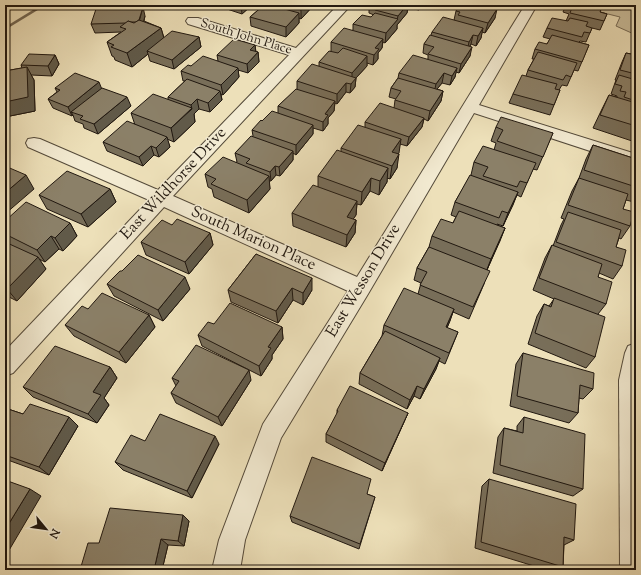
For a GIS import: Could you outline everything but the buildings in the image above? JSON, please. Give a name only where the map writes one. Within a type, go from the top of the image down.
[{"type":"street","name":"East Wildhorse Drive","points":[[5,366],[161,198],[345,5]]},
{"type":"street","name":"East Wesson Drive","points":[[226,570],[232,540],[271,432],[361,288],[531,5]]},
{"type":"street","name":"South John Place","points":[[192,21],[299,54]]},
{"type":"street","points":[[470,107],[636,160]]},
{"type":"street","name":"South Marion Place","points":[[34,143],[161,198],[361,288]]},
{"type":"street","points":[[634,570],[630,380],[636,353]]},
{"type":"shaded area","points":[[572,5],[636,5],[636,35],[616,26],[620,17]]},
{"type":"waterway","points":[[5,29],[44,5]]}]
